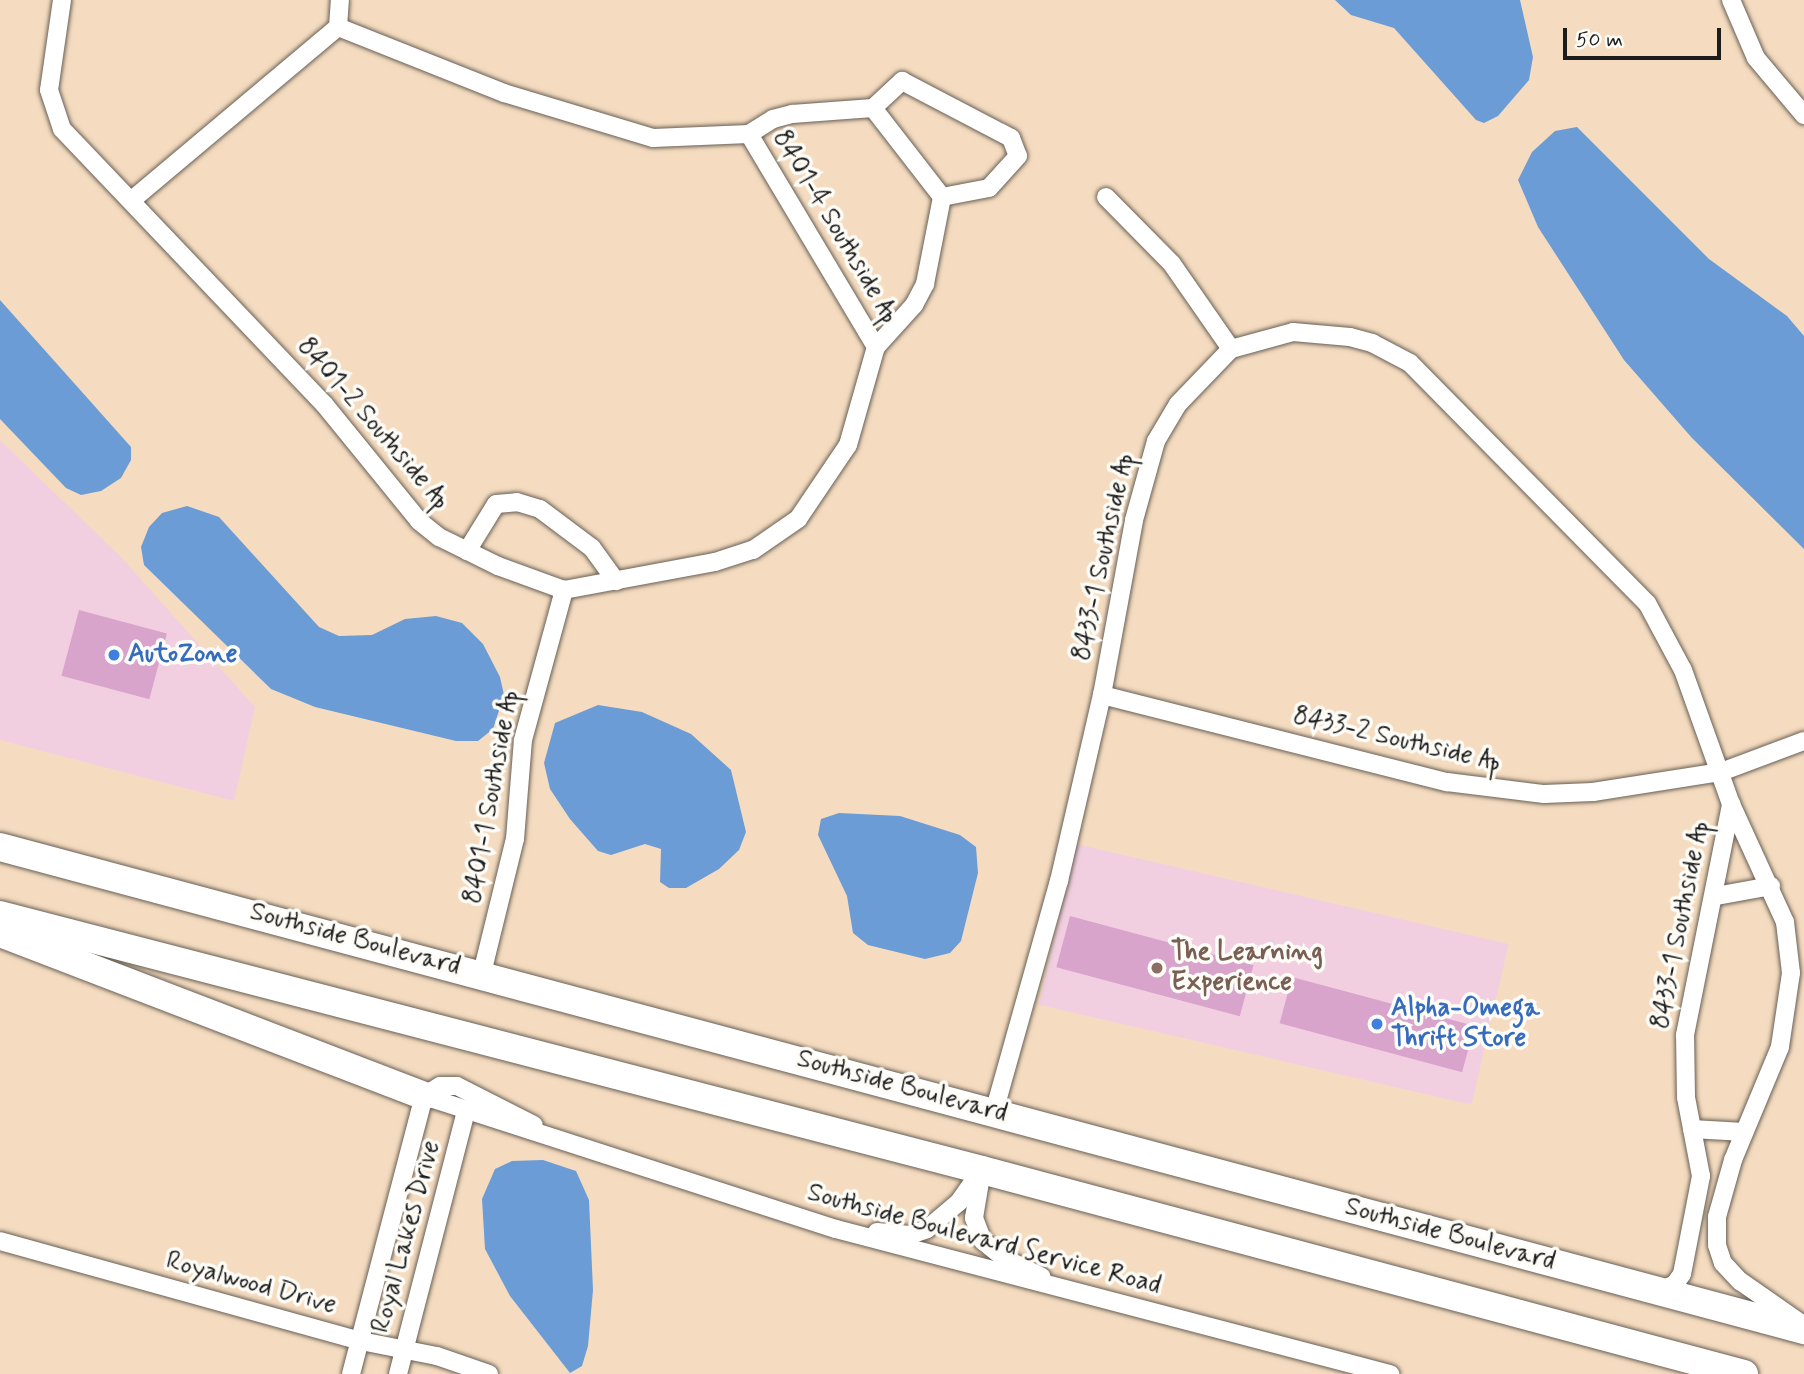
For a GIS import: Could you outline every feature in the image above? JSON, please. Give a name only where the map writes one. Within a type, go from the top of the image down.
[{"type":"highway","name":"Southside Boulevard","points":[[0,847],[482,973],[1658,1292],[1804,1328]]},
{"type":"highway","points":[[0,915],[982,1170],[1744,1374]]},
{"type":"highway","points":[[0,933],[424,1096]]},
{"type":"street","name":"8401-2 Southside Ap","points":[[62,0],[50,65],[53,110],[62,129],[133,199],[324,404],[419,521],[467,551],[564,590]]},
{"type":"street","points":[[133,199],[338,27],[340,0]]},
{"type":"street","points":[[1731,0],[1756,58],[1804,114]]},
{"type":"street","points":[[338,27],[504,93],[640,134],[685,139],[749,134],[773,119],[792,114],[873,108],[902,82],[1012,138],[1018,156],[1001,179],[989,188],[942,197]]},
{"type":"street","points":[[564,590],[715,562],[752,550],[798,519],[848,445],[876,347],[915,305],[925,284],[942,197],[873,108]]},
{"type":"street","name":"8401-4 Southside Ap","points":[[749,134],[876,347]]},
{"type":"street","points":[[1106,197],[1172,264],[1231,349]]},
{"type":"street","name":"8433-1 Southside Ap","points":[[994,1112],[1059,881],[1102,695],[1135,520],[1156,441],[1178,404],[1231,349],[1293,332],[1320,332],[1372,342],[1410,363],[1647,603],[1682,670],[1731,804],[1771,886],[1785,922],[1796,995],[1780,1047],[1744,1132],[1717,1217],[1717,1245],[1723,1263],[1740,1281],[1804,1328]]},
{"type":"street","points":[[467,551],[496,504],[517,502],[540,509],[592,548],[616,581]]},
{"type":"street","name":"8401-1 Southside Ap","points":[[482,973],[510,866],[521,805],[523,740],[564,590]]},
{"type":"street","name":"8433-2 Southside Ap","points":[[1102,695],[1492,790],[1593,792],[1721,772],[1804,741]]},
{"type":"street","name":"8433-1 Southside Ap","points":[[1658,1292],[1675,1284],[1682,1274],[1700,1176],[1692,1129],[1685,1035],[1716,896],[1731,804]]},
{"type":"street","points":[[1716,896],[1771,886]]},
{"type":"street","points":[[1785,922],[1804,926]]},
{"type":"street","name":"Southside Boulevard Service Road","points":[[424,1096],[440,1086],[457,1086],[568,1144]]},
{"type":"street","name":"Southside Boulevard Service Road","points":[[424,1096],[466,1112],[836,1229],[1390,1374]]},
{"type":"street","name":"Royal Lakes Drive","points":[[351,1374],[424,1096]]},
{"type":"street","name":"Royal Lakes Drive","points":[[398,1374],[466,1112]]},
{"type":"street","points":[[1692,1129],[1744,1132]]},
{"type":"street","points":[[836,1229],[911,1235],[927,1229],[959,1202],[982,1170]]},
{"type":"street","points":[[982,1170],[974,1218],[983,1241],[1004,1258],[1077,1293]]},
{"type":"street","name":"Royalwood Drive","points":[[0,1241],[489,1374]]},
{"type":"shaded area","points":[[0,440],[121,557],[255,707],[234,801],[0,740]]},
{"type":"shaded area","points":[[1076,844],[1509,944],[1472,1105],[1039,1005]]},
{"type":"water","points":[[1335,0],[1520,0],[1533,57],[1529,80],[1498,116],[1484,123],[1476,120],[1394,28],[1351,15]]},
{"type":"water","points":[[1577,127],[1709,259],[1787,316],[1804,336],[1804,549],[1692,438],[1624,360],[1538,227],[1518,180],[1532,152],[1555,131]]},
{"type":"water","points":[[0,300],[131,447],[131,460],[121,478],[101,491],[81,495],[66,488],[0,419]]},
{"type":"water","points":[[187,506],[219,517],[319,627],[339,636],[372,635],[405,619],[436,616],[462,623],[483,644],[500,677],[504,695],[493,729],[478,741],[456,741],[315,707],[271,689],[144,565],[141,547],[149,527],[162,513]]},
{"type":"water","points":[[598,705],[642,712],[691,734],[731,770],[746,832],[739,850],[719,869],[686,888],[669,888],[660,882],[661,849],[645,844],[611,855],[598,851],[570,819],[550,789],[544,763],[555,723]]},
{"type":"water","points":[[839,813],[900,816],[960,835],[976,847],[978,873],[961,941],[950,953],[925,959],[868,945],[853,933],[847,896],[818,835],[821,819]]},
{"type":"water","points":[[543,1160],[576,1171],[589,1200],[593,1290],[588,1346],[582,1366],[570,1373],[510,1296],[485,1249],[482,1199],[495,1169],[512,1161]]},
{"type":"building","name":"AutoZone","points":[[79,610],[167,634],[149,699],[61,676]]},
{"type":"building","points":[[1070,916],[1254,965],[1240,1016],[1056,967]]},
{"type":"building","name":"Alpha-Omega Thrift Store","points":[[1292,977],[1475,1026],[1462,1072],[1280,1023]]},
{"type":"place","name":"AutoZone","points":[[114,655]]},
{"type":"place","name":"The Learning Experience","points":[[1157,968]]},
{"type":"place","name":"Alpha-Omega Thrift Store","points":[[1377,1024]]}]
